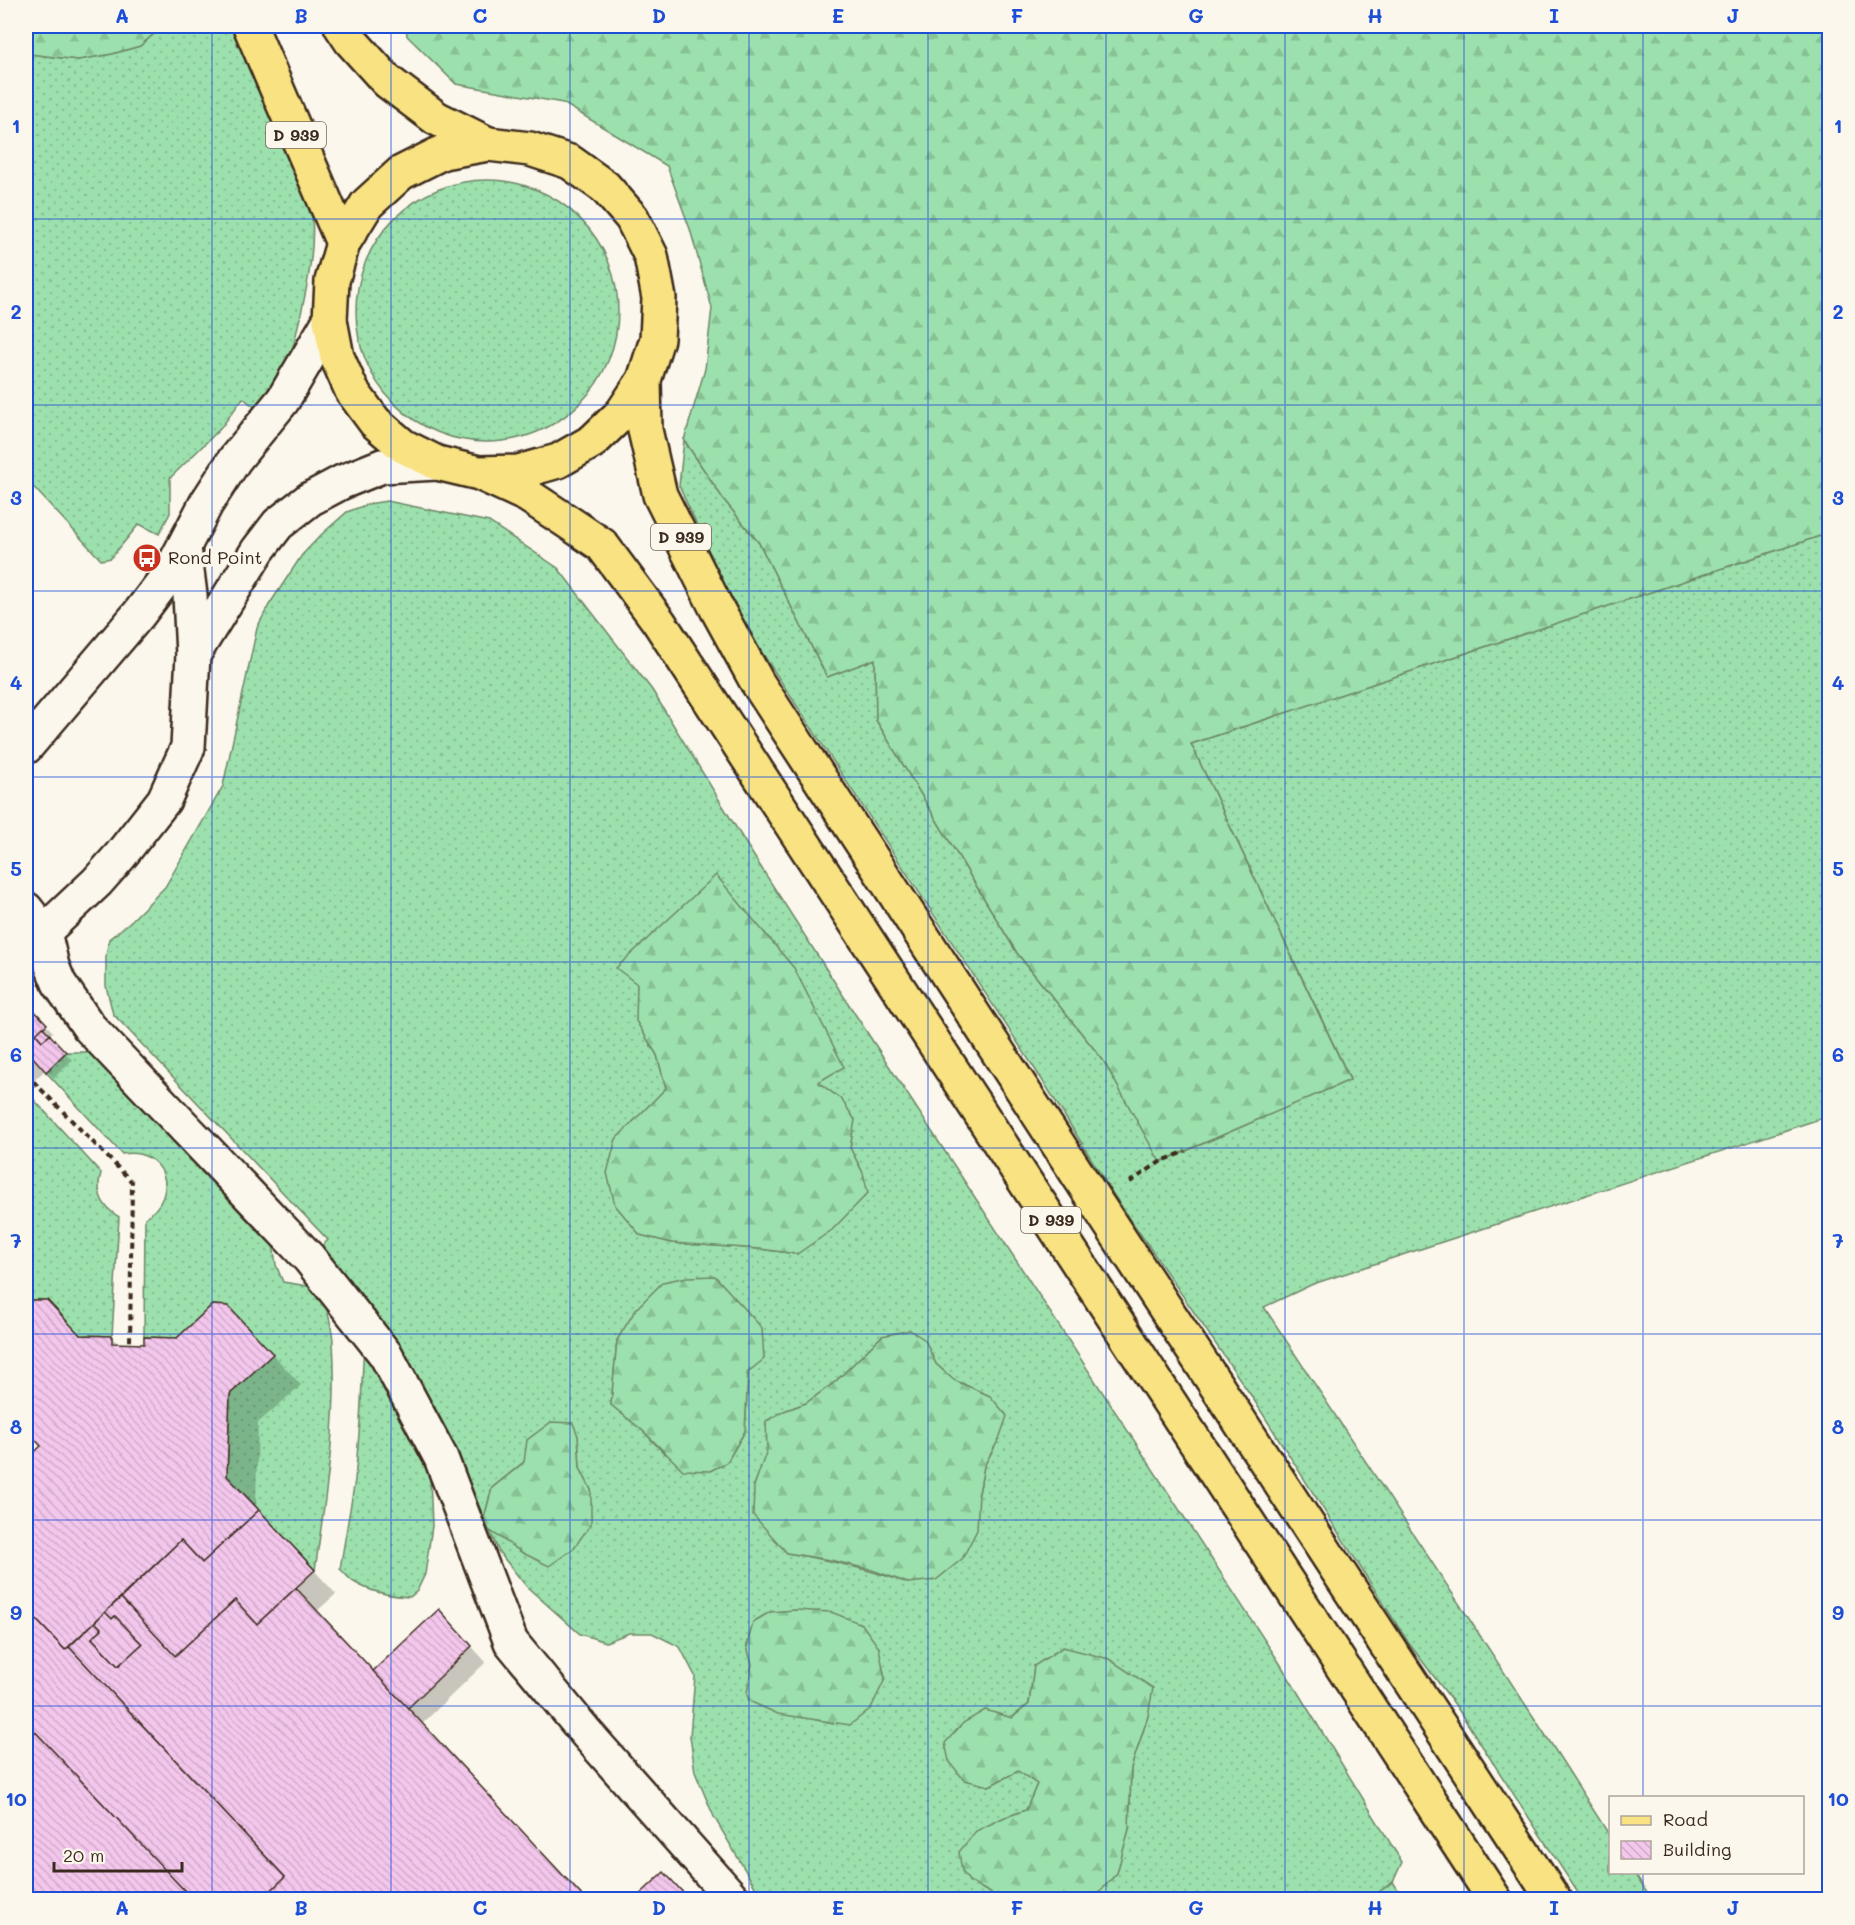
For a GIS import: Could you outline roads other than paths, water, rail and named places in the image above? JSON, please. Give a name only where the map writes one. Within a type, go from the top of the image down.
[{"type":"main road","name":"D 939","points":[[250,26],[343,243]]},
{"type":"main road","points":[[341,26],[351,42],[387,81],[436,118],[488,144]]},
{"type":"main road","points":[[488,144],[530,148],[570,162],[605,187],[632,218],[651,256],[659,297],[657,339],[644,380],[622,413],[593,441],[567,456],[558,461],[519,472],[480,473],[437,463],[403,446],[375,422],[352,391],[337,357],[330,320],[332,281],[343,243],[367,204],[401,173],[443,152],[488,144]]},
{"type":"main road","name":"D 939","points":[[644,380],[645,430],[660,495],[722,619],[757,682],[1554,1899]]},
{"type":"main road","name":"D 939","points":[[480,473],[526,495],[602,545],[659,622],[1495,1899]]},
{"type":"lane","points":[[26,747],[139,614],[170,573],[206,504],[235,459],[283,400],[330,320]]},
{"type":"lane","points":[[193,655],[258,550],[278,524],[310,499],[342,482],[382,466],[437,463]]},
{"type":"lane","points":[[184,548],[190,595],[193,655],[188,747],[164,800],[97,882],[32,930],[52,966],[58,983],[89,1027],[309,1258],[386,1355],[441,1458],[511,1642],[587,1734],[734,1899]]},
{"type":"place","name":"Rond Point","points":[[147,558]]}]
